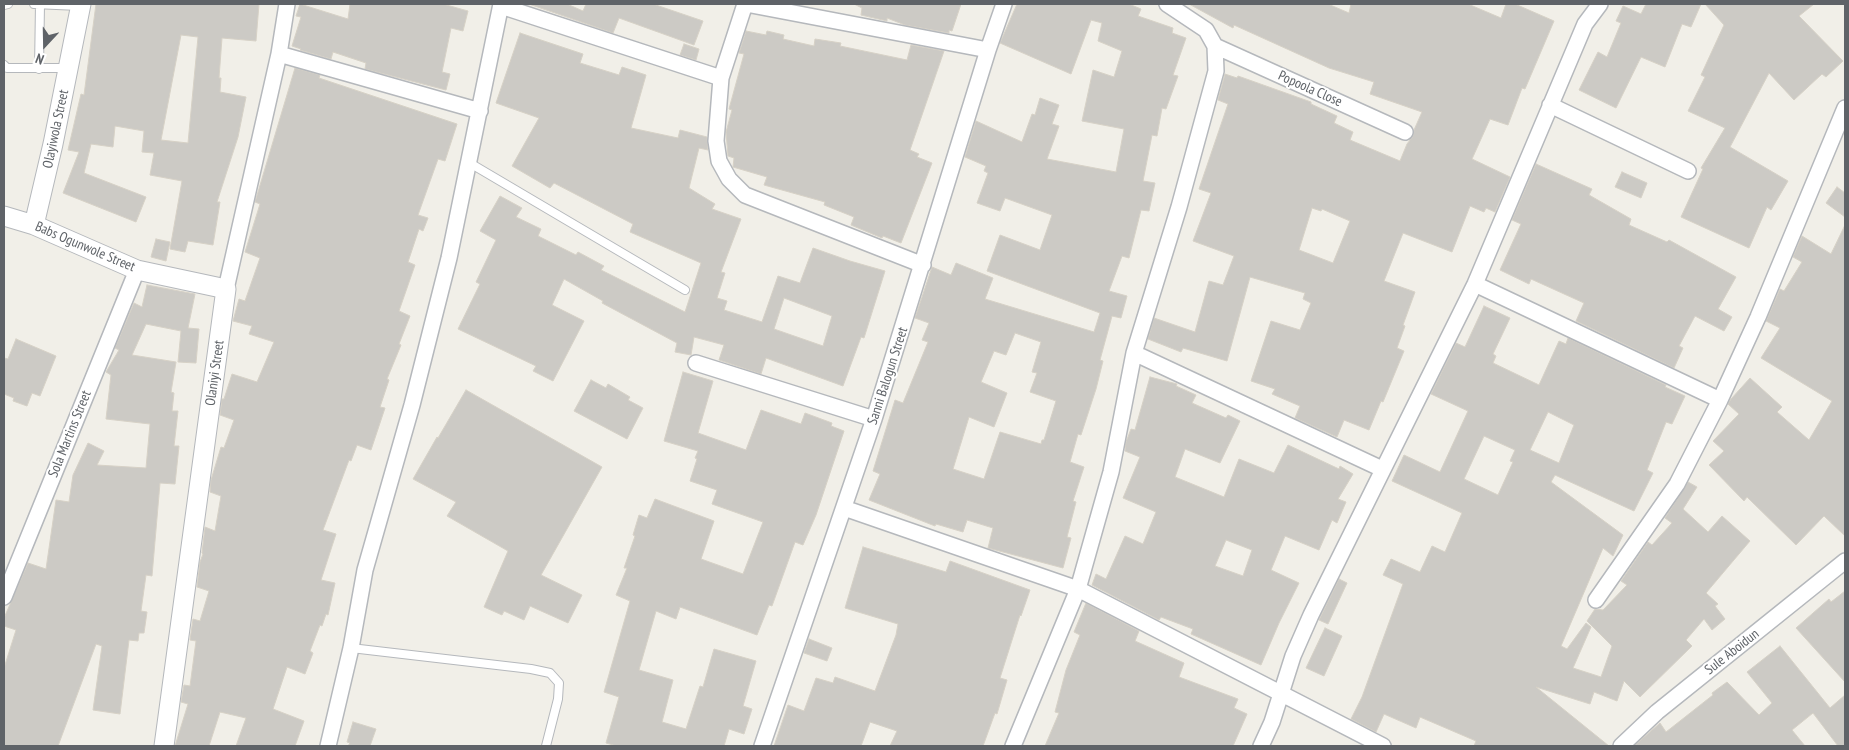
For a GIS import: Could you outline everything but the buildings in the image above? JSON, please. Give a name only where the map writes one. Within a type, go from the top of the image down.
[{"type":"street","name":"Olaniyi Street","points":[[164,746],[226,289],[279,54],[287,4]]},
{"type":"street","points":[[923,265],[745,195],[729,179],[719,161],[716,141],[721,78],[746,4],[988,50]]},
{"type":"street","name":"Sanni Balogun Street","points":[[762,746],[874,419],[988,50],[1004,4]]},
{"type":"street","points":[[1013,746],[1078,589],[1111,472],[1134,354],[1179,207],[1216,71],[1214,46],[1206,30],[1167,4]]},
{"type":"street","points":[[1261,746],[1272,722],[1293,656],[1311,615],[1474,284],[1585,24],[1600,4]]},
{"type":"street","name":"Olayiwola Street","points":[[34,225],[54,144],[81,5]]},
{"type":"street","points":[[328,746],[351,648],[365,570],[412,405],[448,258],[501,5],[721,78]]},
{"type":"street","name":"Popoola Close","points":[[1214,46],[1405,132]]},
{"type":"street","points":[[279,54],[480,111]]},
{"type":"street","points":[[1550,105],[1688,171]]},
{"type":"street","points":[[1596,600],[1677,484],[1720,400],[1758,317],[1845,108]]},
{"type":"street","name":"Babs Ogunwole Street","points":[[4,216],[34,225],[137,270],[226,289]]},
{"type":"street","name":"Sola Martins Street","points":[[4,597],[137,270]]},
{"type":"street","points":[[1474,284],[1720,400]]},
{"type":"street","points":[[1134,354],[1382,469]]},
{"type":"street","points":[[696,363],[874,419]]},
{"type":"street","points":[[844,508],[1078,589],[1383,746]]},
{"type":"street","name":"Sule Aboidun","points":[[1621,746],[1657,712],[1845,561]]},
{"type":"lane","points":[[4,5],[8,4]]},
{"type":"lane","points":[[34,4],[81,5]]},
{"type":"lane","points":[[40,4],[40,69]]},
{"type":"lane","points":[[4,65],[7,68],[69,68]]},
{"type":"lane","points":[[468,162],[685,290]]},
{"type":"lane","points":[[351,648],[531,669],[550,673],[559,683],[558,699],[546,746]]}]
